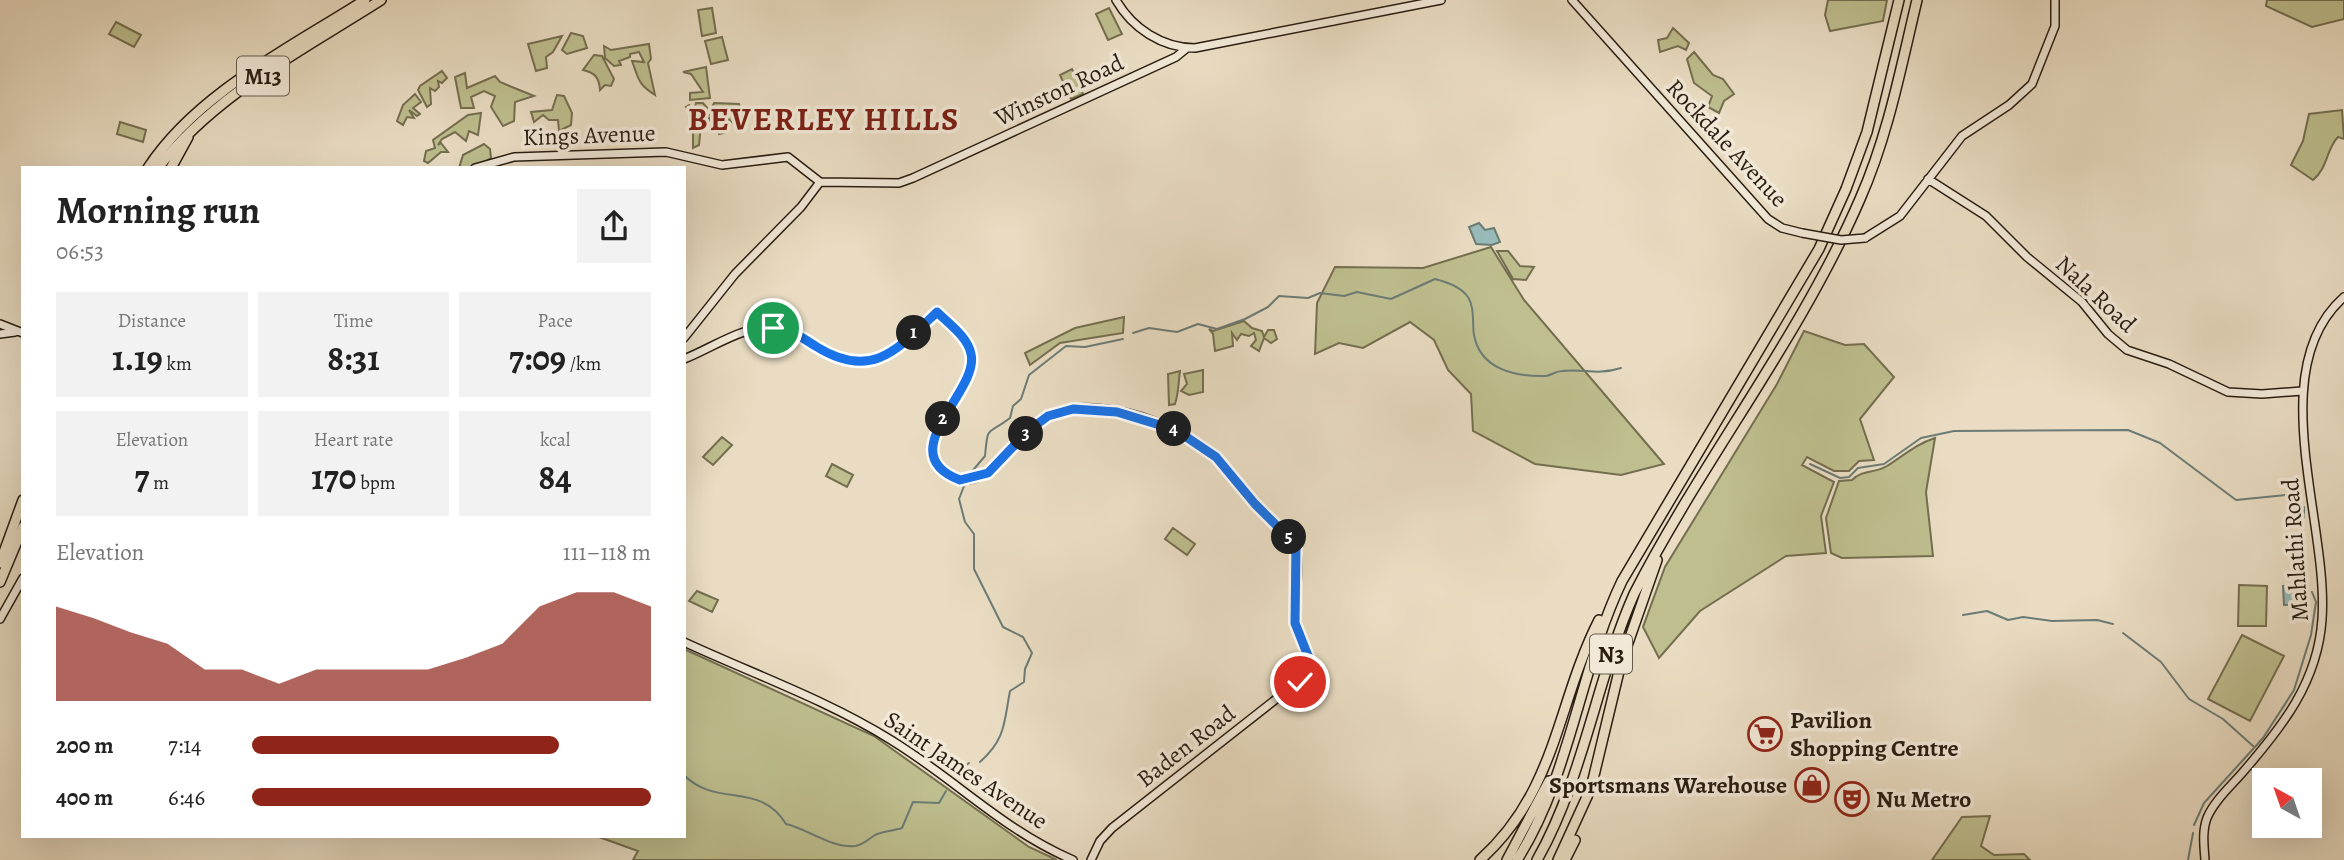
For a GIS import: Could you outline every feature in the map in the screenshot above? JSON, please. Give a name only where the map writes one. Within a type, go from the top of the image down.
[{"type":"highway","name":"M13","points":[[150,166],[170,139],[209,103],[365,0]]},
{"type":"highway","name":"M13","points":[[160,166],[194,127],[226,100],[381,0]]},
{"type":"highway","name":"N3","points":[[1517,860],[1546,806],[1613,599],[1632,561],[1819,249],[1846,189],[1867,132],[1899,0]]},
{"type":"highway","name":"N3","points":[[1537,860],[1572,780],[1622,620],[1667,532],[1831,260],[1861,197],[1882,138],[1917,0]]},
{"type":"highway","points":[[172,166],[194,127]]},
{"type":"highway","points":[[0,563],[21,505]]},
{"type":"highway","points":[[0,582],[21,532]]},
{"type":"highway","points":[[1565,860],[1589,805],[1634,618],[1667,532]]},
{"type":"highway","points":[[1480,860],[1513,824],[1537,785],[1550,756],[1591,638],[1613,599]]},
{"type":"highway","points":[[1507,860],[1539,805],[1573,720]]},
{"type":"highway","points":[[1558,860],[1591,788]]},
{"type":"street","points":[[1116,0],[1124,15],[1139,28],[1187,48],[1441,0]]},
{"type":"street","name":"Rockdale Avenue","points":[[1572,0],[1768,219],[1782,228],[1841,240],[1865,238],[1894,221],[1962,136],[2008,105],[2032,84],[2055,26],[2058,9],[2055,0]]},
{"type":"street","name":"Winston Road","points":[[820,182],[899,183],[913,178],[1176,57],[1187,48]]},
{"type":"street","name":"Kings Avenue","points":[[482,166],[514,157],[666,152],[722,165],[788,157],[820,182]]},
{"type":"street","name":"Nala Road","points":[[1928,179],[1986,216],[2011,243],[2082,302],[2108,334],[2127,350],[2169,365],[2228,392],[2262,394],[2302,391]]},
{"type":"street","points":[[686,335],[720,291],[820,182]]},
{"type":"street","name":"Mahlathi Road","points":[[2205,860],[2204,831],[2210,812],[2282,727],[2303,692],[2317,650],[2322,594],[2302,391],[2313,337],[2344,297]]},
{"type":"street","name":"Baden Road","points":[[686,358],[752,329],[773,328],[794,332],[835,357],[868,362],[895,350],[937,312],[965,340],[971,353],[970,369],[939,424],[934,443],[938,463],[951,477],[971,480],[988,473],[1040,421],[1060,411],[1093,408],[1117,412],[1176,430],[1216,457],[1255,504],[1296,545],[1295,617],[1297,631],[1310,661],[1308,674],[1112,828],[1095,848],[1091,860]]},
{"type":"street","points":[[1,325],[21,332]]},
{"type":"street","points":[[0,334],[21,332]]},
{"type":"street","points":[[0,619],[21,582]]},
{"type":"street","name":"Saint James Avenue","points":[[686,643],[890,739],[992,815],[1073,860]]},
{"type":"green space","points":[[1828,0],[1887,0],[1883,21],[1830,31],[1825,15]]},
{"type":"green space","points":[[2267,0],[2344,0],[2344,19],[2312,27],[2266,6]]},
{"type":"green space","points":[[712,8],[716,33],[702,36],[698,10]]},
{"type":"green space","points":[[1109,8],[1122,34],[1108,40],[1096,14]]},
{"type":"green space","points":[[116,22],[141,35],[134,47],[109,34]]},
{"type":"green space","points":[[1673,28],[1689,43],[1686,50],[1678,46],[1660,52],[1658,40],[1667,38]]},
{"type":"green space","points":[[571,33],[583,36],[587,48],[567,54],[562,50]]},
{"type":"green space","points":[[562,36],[553,52],[546,57],[547,68],[536,71],[528,44]]},
{"type":"green space","points":[[722,37],[728,60],[711,64],[705,41]]},
{"type":"green space","points":[[649,44],[651,59],[648,63],[655,95],[645,88],[636,73],[632,61],[644,62],[639,52],[619,61],[621,65],[614,66],[605,58],[604,46],[611,50]]},
{"type":"green space","points":[[1694,52],[1713,75],[1723,79],[1734,94],[1724,101],[1719,113],[1708,107],[1712,96],[1694,83],[1687,59]]},
{"type":"green space","points":[[594,55],[602,56],[614,79],[611,86],[605,85],[600,90],[596,76],[583,70]]},
{"type":"green space","points":[[706,67],[710,98],[690,100],[690,93],[703,92],[691,74],[683,72]]},
{"type":"green space","points":[[1072,69],[1083,94],[1071,99],[1060,75]]},
{"type":"green space","points":[[442,71],[447,78],[442,83],[438,81],[439,87],[435,91],[430,88],[431,104],[427,107],[418,90]]},
{"type":"green space","points":[[465,73],[467,88],[495,76],[500,82],[534,96],[515,102],[514,121],[503,126],[491,107],[495,96],[484,91],[471,97],[474,108],[461,108],[455,77]]},
{"type":"green space","points":[[415,94],[421,102],[413,108],[420,114],[417,116],[409,110],[414,118],[407,117],[403,125],[397,121],[403,105]]},
{"type":"green space","points":[[557,95],[564,96],[572,113],[571,125],[559,131],[558,120],[549,120],[543,115],[534,122],[531,112],[552,110]]},
{"type":"green space","points":[[696,103],[703,103],[708,109],[702,118],[695,121],[701,125],[699,145],[693,148],[693,115],[686,107],[689,105],[694,111]]},
{"type":"green space","points":[[714,103],[739,104],[743,119],[737,126],[728,119],[724,133],[719,134],[716,123],[711,123],[708,116]]},
{"type":"green space","points":[[2342,110],[2344,139],[2338,137],[2334,142],[2322,170],[2313,180],[2291,165],[2303,141],[2309,114]]},
{"type":"green space","points":[[481,113],[478,135],[469,131],[466,141],[455,132],[442,139],[438,145],[441,143],[448,152],[441,152],[428,163],[424,161],[426,151],[435,148],[433,140],[468,115]]},
{"type":"green space","points":[[120,122],[146,130],[143,142],[117,134]]},
{"type":"green space","points":[[484,144],[490,149],[491,158],[477,166],[460,166],[463,155]]},
{"type":"green space","points":[[1491,247],[1524,300],[1664,464],[1621,475],[1535,464],[1473,431],[1471,394],[1448,370],[1434,340],[1410,322],[1363,348],[1339,343],[1315,354],[1317,303],[1335,267],[1423,268]]},
{"type":"green space","points":[[1497,251],[1508,251],[1520,266],[1534,267],[1526,280],[1513,279]]},
{"type":"green space","points":[[1124,317],[1123,333],[1060,343],[1030,365],[1025,353],[1075,328]]},
{"type":"green space","points":[[1244,321],[1252,328],[1262,331],[1264,337],[1268,330],[1274,330],[1277,339],[1271,343],[1264,338],[1259,351],[1251,346],[1256,340],[1254,333],[1249,336],[1241,334],[1237,340],[1232,333],[1233,346],[1215,351],[1213,334],[1209,329],[1213,331]]},
{"type":"green space","points":[[1804,331],[1845,345],[1864,344],[1894,377],[1860,419],[1874,460],[1859,461],[1849,471],[1834,471],[1807,457],[1802,465],[1834,482],[1821,516],[1826,553],[1786,556],[1700,611],[1659,658],[1643,627],[1665,567],[1777,384]]},
{"type":"green space","points":[[1203,370],[1203,392],[1189,395],[1181,391],[1187,384],[1184,374]]},
{"type":"green space","points":[[1180,371],[1175,404],[1169,405],[1168,374]]},
{"type":"green space","points":[[722,437],[732,445],[713,465],[703,457]]},
{"type":"green space","points":[[1935,438],[1926,492],[1933,556],[1842,558],[1831,553],[1826,518],[1839,481],[1852,480],[1860,474],[1887,466]]},
{"type":"green space","points":[[832,464],[853,475],[847,487],[826,476]]},
{"type":"green space","points":[[1173,528],[1195,544],[1187,555],[1165,539]]},
{"type":"green space","points":[[2239,585],[2267,586],[2266,626],[2238,626]]},
{"type":"green space","points":[[697,591],[718,600],[712,612],[689,601]]},
{"type":"green space","points":[[2242,635],[2284,656],[2250,721],[2208,699]]},
{"type":"green space","points":[[686,650],[874,736],[1029,847],[1057,860],[633,860],[638,851],[602,838],[686,838]]},
{"type":"green space","points":[[1990,816],[1981,846],[1994,855],[2024,854],[2030,860],[1932,860],[1962,817]]},
{"type":"water","points":[[1479,223],[1485,230],[1494,228],[1500,242],[1492,245],[1476,244],[1469,227]]},
{"type":"water","points":[[2300,585],[2301,604],[2284,605],[2283,586]]},
{"type":"waterway","points":[[1133,333],[1149,328],[1177,332],[1198,324],[1217,329],[1268,307],[1279,296],[1308,298],[1320,293],[1344,296],[1357,292],[1391,299],[1435,279],[1449,283],[1468,297],[1472,306],[1474,335],[1478,347],[1483,356],[1501,369],[1523,375],[1546,376],[1560,371],[1604,371],[1621,368]]},
{"type":"waterway","points":[[969,475],[985,456],[990,431],[1010,418],[1013,406],[1021,399],[1029,375],[1066,346],[1085,347],[1123,339]]},
{"type":"waterway","points":[[1810,464],[1840,478],[1849,477],[1858,468],[1884,464],[1921,438],[1954,431],[2128,430],[2160,443],[2236,500],[2286,495],[2293,497]]},
{"type":"waterway","points":[[964,486],[959,499],[965,522],[974,534],[974,569],[1003,627],[1023,637],[1032,653],[1025,669],[1024,682],[1010,691],[999,738],[980,762]]},
{"type":"waterway","points":[[2304,507],[2304,517]]},
{"type":"waterway","points":[[2194,825],[2204,803],[2263,738],[2294,690],[2311,635],[2316,602],[2312,592]]},
{"type":"waterway","points":[[1963,615],[1987,611],[2008,620],[2023,617],[2052,621],[2097,620],[2113,624]]},
{"type":"waterway","points":[[2123,633],[2161,662],[2189,699],[2223,719],[2253,746]]},
{"type":"waterway","points":[[954,774],[969,763]]},
{"type":"waterway","points":[[686,777],[710,791],[764,803],[786,824],[846,846],[858,845],[878,834],[902,828],[913,802],[939,803],[946,791]]},
{"type":"waterway","points":[[2188,860],[2193,833]]},
{"type":"place","name":"Pavilion Shopping Centre","points":[[1765,734]]},
{"type":"place","name":"Sportsmans Warehouse","points":[[1812,785]]},
{"type":"place","name":"Nu Metro","points":[[1852,799]]},
{"type":"district","name":"BEVERLEY HILLS","points":[[824,119]]},
{"type":"route","points":[[773,328],[794,332],[835,357],[868,362],[895,350],[937,312],[965,340],[972,359],[959,392],[939,424],[934,443],[934,453],[944,472],[960,480],[971,480],[988,473],[1040,421],[1060,411],[1093,408],[1141,418],[1187,436],[1216,457],[1255,504],[1296,545],[1295,623],[1311,668],[1300,682]]}]
